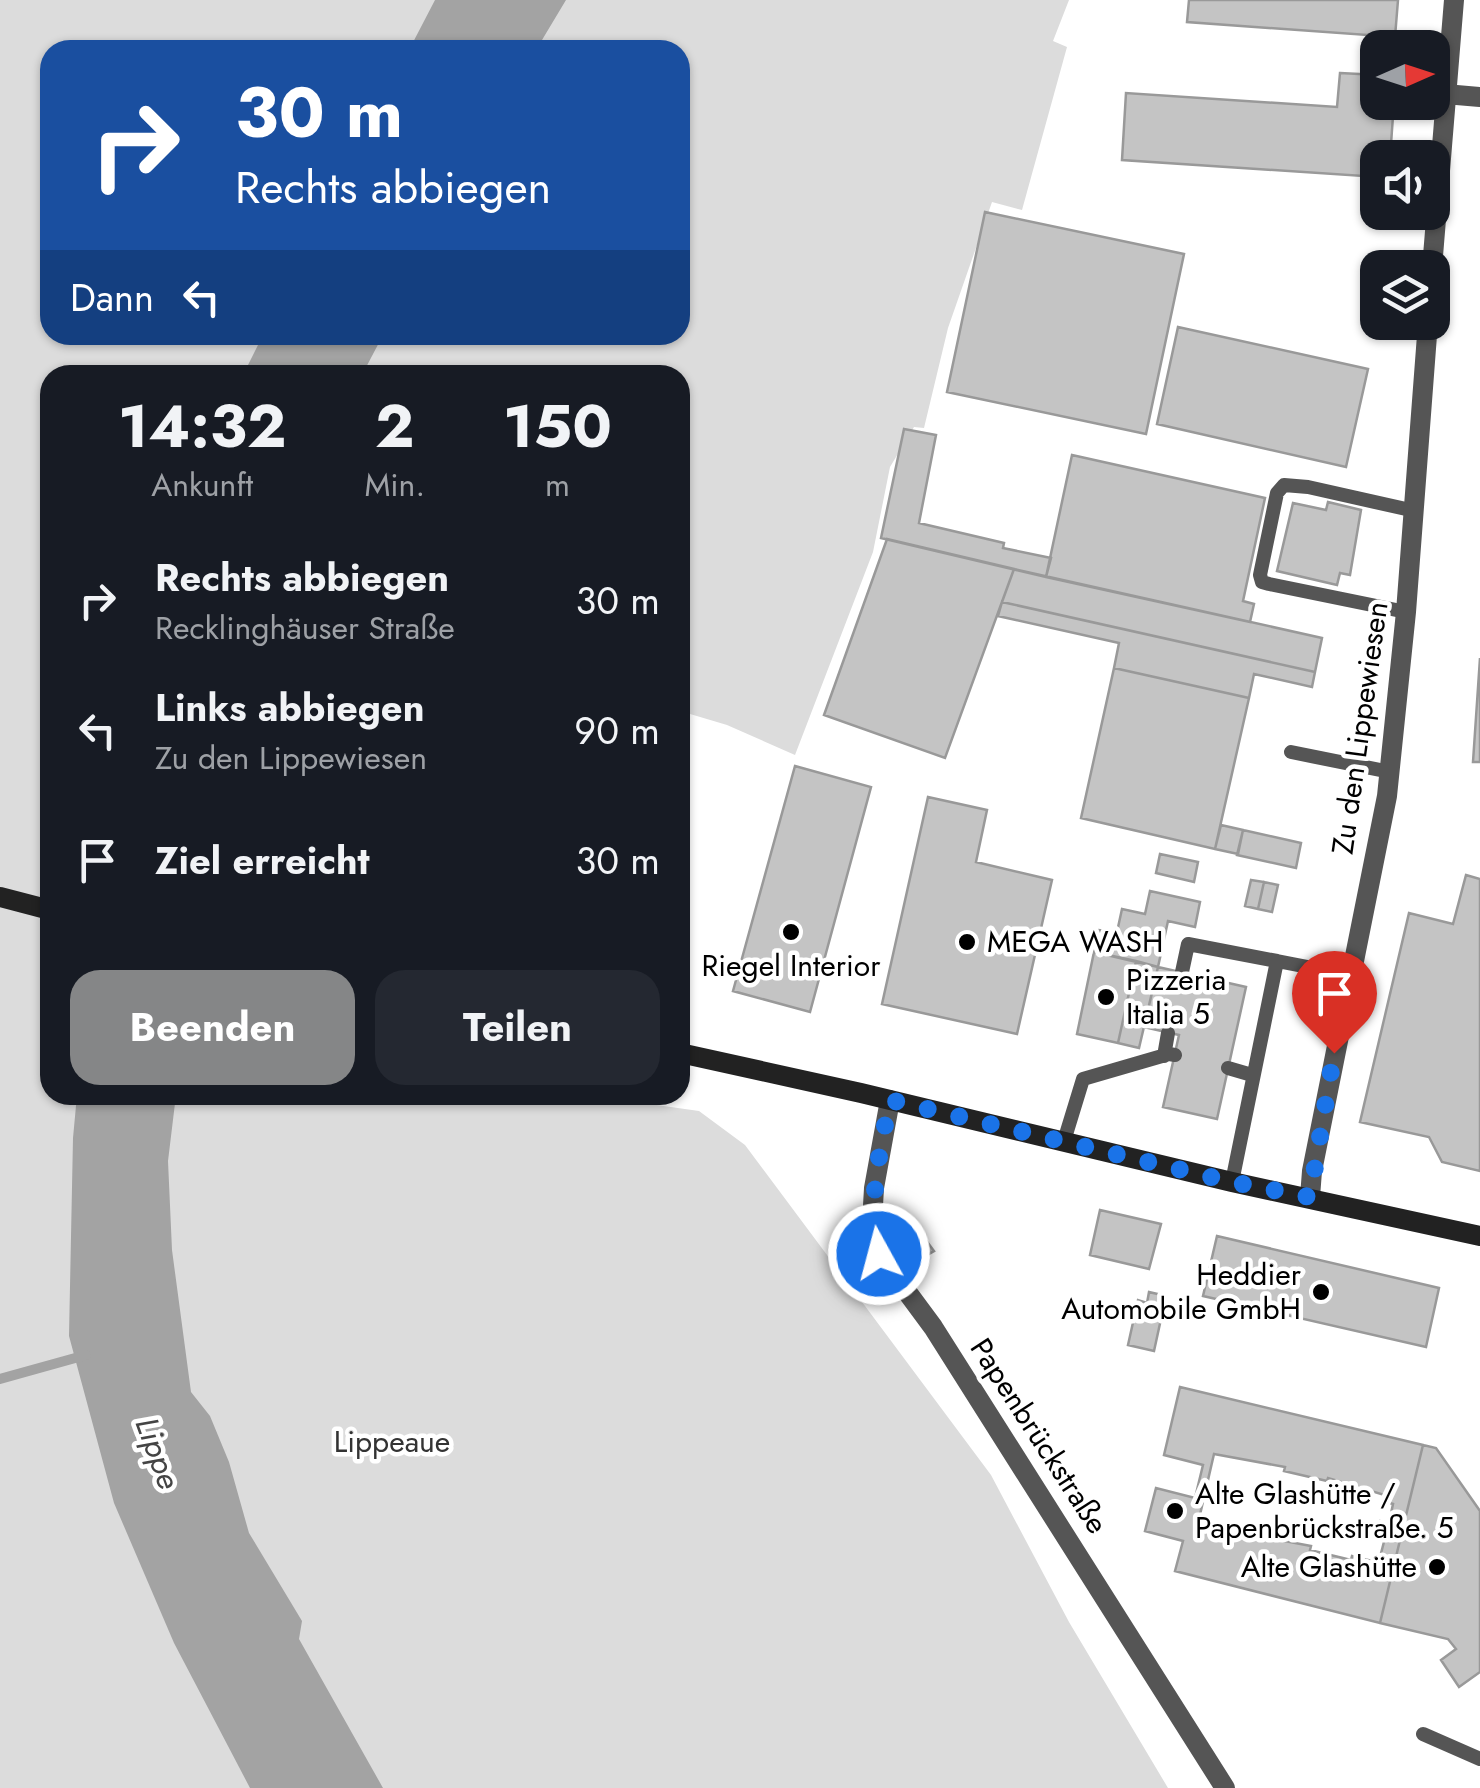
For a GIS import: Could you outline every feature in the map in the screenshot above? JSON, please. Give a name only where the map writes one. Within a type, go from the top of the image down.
[{"type":"main road","points":[[0,898],[40,908]]},
{"type":"main road","points":[[690,1055],[1480,1236]]},
{"type":"street","points":[[1450,42],[1454,0]]},
{"type":"street","points":[[1450,94],[1480,96]]},
{"type":"street","points":[[1433,250],[1443,120]]},
{"type":"street","name":"Zu den Lippewiesen","points":[[1310,1197],[1390,772],[1427,340]]},
{"type":"street","name":"Papenbrückstraße","points":[[890,1100],[874,1188],[872,1223],[879,1254],[962,1372],[1225,1788]]},
{"type":"lane","points":[[1406,612],[1269,584],[1262,582],[1260,575],[1276,493],[1284,485],[1415,510]]},
{"type":"lane","points":[[1291,752],[1390,772]]},
{"type":"lane","points":[[1182,972],[1188,944],[1349,975]]},
{"type":"lane","points":[[1232,1182],[1278,961]]},
{"type":"lane","points":[[1064,1141],[1084,1079],[1169,1055],[1168,1033]]},
{"type":"lane","points":[[1228,1068],[1252,1074]]},
{"type":"lane","points":[[1423,1734],[1480,1758]]},
{"type":"green space","name":"Lippeaue","points":[[0,0],[1069,0],[1053,41],[1067,47],[1022,210],[992,202],[948,328],[924,428],[914,427],[890,467],[873,552],[795,755],[727,725],[690,714],[690,365],[40,365],[40,1105],[657,1105],[699,1111],[745,1145],[991,1475],[1069,1622],[1168,1788],[0,1788]]},
{"type":"water","points":[[435,0],[566,0],[542,40],[414,40]]},
{"type":"water","points":[[258,345],[378,345],[367,365],[248,365]]},
{"type":"water","name":"Lippe","points":[[76,1105],[175,1105],[168,1161],[172,1250],[191,1392],[210,1416],[229,1462],[249,1533],[302,1621],[299,1639],[383,1788],[250,1788],[174,1643],[114,1503],[69,1336]]},
{"type":"building","points":[[1189,0],[1398,0],[1396,30],[1360,30],[1360,34],[1187,22]]},
{"type":"building","points":[[1340,73],[1360,74],[1360,120],[1393,120],[1391,140],[1360,140],[1360,176],[1122,160],[1126,93],[1337,107]]},
{"type":"building","points":[[985,212],[1184,254],[1146,434],[947,392]]},
{"type":"building","points":[[1178,327],[1368,369],[1346,467],[1157,424]]},
{"type":"building","points":[[904,429],[936,435],[919,523],[1051,558],[1046,577],[881,538]]},
{"type":"building","points":[[1072,455],[1265,498],[1243,601],[1254,604],[1250,622],[1046,577]]},
{"type":"building","points":[[1328,502],[1361,510],[1350,575],[1340,573],[1337,585],[1277,571],[1293,503],[1326,510]]},
{"type":"building","points":[[887,539],[1014,569],[945,758],[824,715]]},
{"type":"building","points":[[1014,569],[1322,638],[1315,672],[1002,602]]},
{"type":"building","points":[[1002,602],[1315,672],[1312,687],[1254,674],[1249,698],[1114,668],[1119,643],[998,616]]},
{"type":"building","points":[[1480,658],[1480,762],[1473,762]]},
{"type":"building","points":[[1114,668],[1249,698],[1215,849],[1081,818]]},
{"type":"building","name":"Riegel Interior","points":[[795,766],[871,787],[810,1012],[733,991]]},
{"type":"building","name":"MEGA WASH","points":[[928,797],[987,810],[976,862],[1052,880],[1017,1034],[882,1004]]},
{"type":"building","points":[[1221,825],[1243,830],[1238,854],[1215,849]]},
{"type":"building","points":[[1243,830],[1301,843],[1296,868],[1237,855]]},
{"type":"building","points":[[1160,854],[1198,862],[1194,882],[1156,873]]},
{"type":"building","points":[[1466,875],[1480,879],[1480,1171],[1442,1162],[1429,1137],[1360,1122],[1409,913],[1453,924]]},
{"type":"building","points":[[1251,880],[1264,882],[1258,909],[1245,906]]},
{"type":"building","points":[[1264,882],[1278,885],[1272,912],[1258,909]]},
{"type":"building","points":[[1150,891],[1200,902],[1195,927],[1168,921],[1158,967],[1094,952],[1099,930],[1117,932],[1122,909],[1145,914]]},
{"type":"building","name":"Pizzeria Italia 5","points":[[1094,952],[1136,961],[1118,1043],[1077,1034]]},
{"type":"building","points":[[1136,961],[1158,967],[1139,1048],[1118,1043]]},
{"type":"building","points":[[1158,967],[1246,987],[1217,1119],[1163,1107],[1179,1035],[1144,1027]]},
{"type":"building","points":[[1100,1210],[1161,1224],[1149,1269],[1090,1255]]},
{"type":"building","name":"Heddier Automobile GmbH","points":[[1217,1236],[1439,1288],[1426,1347],[1203,1296]]},
{"type":"building","points":[[925,1239],[934,1251],[927,1255],[920,1245]]},
{"type":"building","points":[[1149,1292],[1166,1296],[1154,1351],[1128,1345],[1138,1300],[1147,1303]]},
{"type":"building","name":"Alte Glashütte / Papenbrückstraße. 5","points":[[1180,1387],[1423,1445],[1380,1623],[1175,1571],[1183,1541],[1145,1531],[1156,1488],[1195,1498],[1203,1465],[1164,1455]],"holes":[[[1214,1454],[1285,1467],[1284,1471],[1327,1481],[1328,1478],[1388,1496],[1386,1502],[1393,1504],[1389,1523],[1380,1521],[1376,1536],[1385,1538],[1380,1557],[1374,1556],[1372,1561],[1352,1556],[1351,1560],[1310,1550],[1311,1546],[1232,1531],[1233,1528],[1199,1519]]]},
{"type":"building","name":"Alte Glashütte","points":[[1423,1445],[1436,1448],[1480,1511],[1480,1672],[1459,1687],[1441,1660],[1456,1649],[1448,1639],[1380,1623]]},
{"type":"waterway","points":[[0,1379],[86,1355]]},
{"type":"place","name":"Riegel Interior","points":[[791,932]]},
{"type":"place","name":"MEGA WASH","points":[[967,942]]},
{"type":"place","name":"Pizzeria Italia 5","points":[[1106,997]]},
{"type":"place","name":"Heddier Automobile GmbH","points":[[1321,1292]]},
{"type":"place","name":"Alte Glashütte / Papenbrückstraße. 5","points":[[1175,1511]]},
{"type":"place","name":"Alte Glashütte","points":[[1437,1567]]},
{"type":"route","points":[[879,1254],[872,1223],[874,1188],[890,1100],[1310,1197],[1334,1053]]}]
